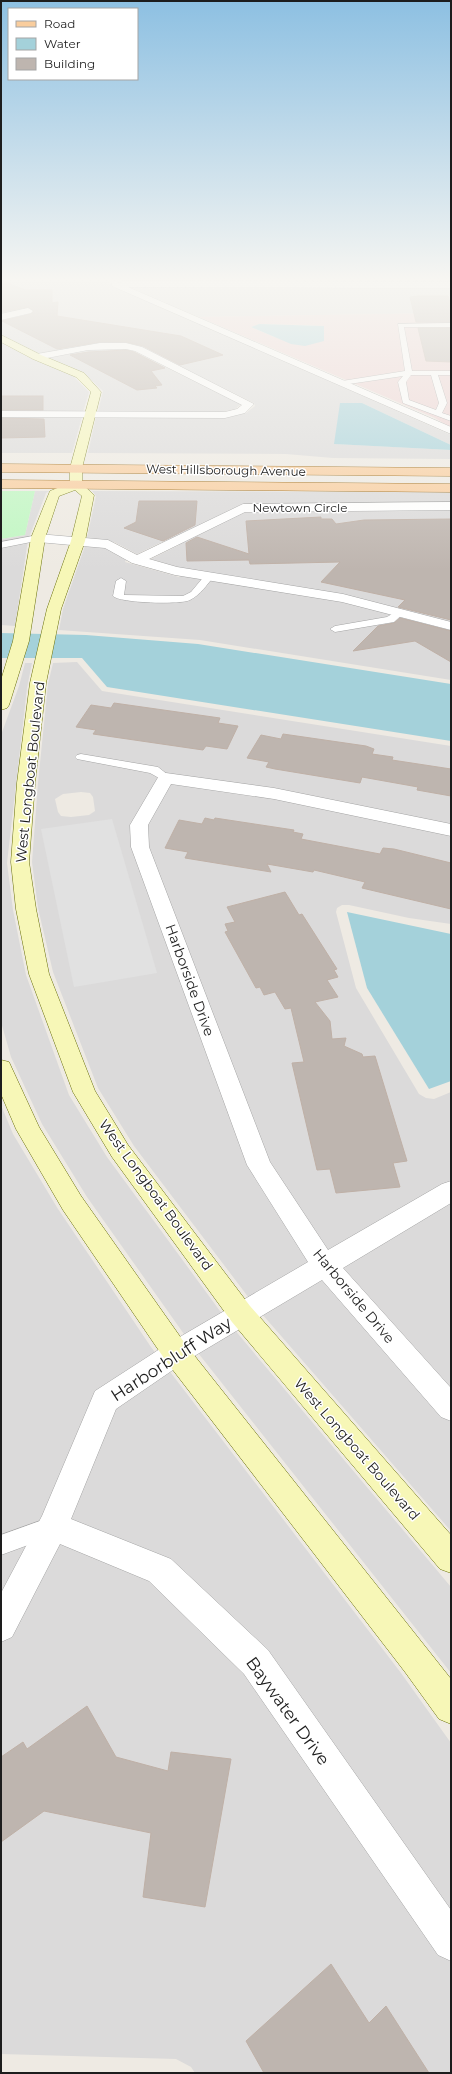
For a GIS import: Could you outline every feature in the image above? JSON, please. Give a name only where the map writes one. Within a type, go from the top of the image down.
[{"type":"main road","name":"West Hillsborough Avenue","points":[[1,468],[451,472]]},
{"type":"main road","name":"West Hillsborough Avenue","points":[[1,484],[451,488]]},
{"type":"street","points":[[76,485],[76,468],[96,392],[82,377]]},
{"type":"street","points":[[1,414],[225,415],[241,411],[249,404],[193,377]]},
{"type":"street","points":[[328,377],[451,431]]},
{"type":"street","name":"West Longboat Boulevard","points":[[1,705],[10,680],[28,609],[38,538],[54,494],[76,485],[88,495],[78,541],[54,609],[38,683],[20,862],[26,909],[39,974],[84,1092],[120,1151],[241,1314],[451,1558]]},
{"type":"street","name":"Newtown Circle","points":[[137,560],[243,508],[451,506]]},
{"type":"street","points":[[38,538],[108,544],[137,560],[175,571],[343,598],[451,626]]},
{"type":"street","points":[[166,778],[226,784],[358,809],[451,830]]},
{"type":"street","name":"Harborside Drive","points":[[166,778],[140,825],[140,847],[259,1165],[324,1266],[451,1408]]},
{"type":"street","points":[[1,1068],[28,1129],[72,1203],[176,1353],[417,1660],[451,1707]]},
{"type":"street","name":"Harborbluff Way","points":[[1,1626],[53,1526],[106,1400],[176,1353],[451,1191]]},
{"type":"street","name":"Baywater Drive","points":[[53,1526],[160,1570],[256,1662],[451,1942]]},
{"type":"lane","points":[[342,383],[384,377]]},
{"type":"lane","points":[[406,377],[402,382],[406,401],[451,419]]},
{"type":"lane","points":[[435,377],[443,403],[438,414]]},
{"type":"lane","points":[[1,545],[38,538]]},
{"type":"lane","points":[[121,581],[118,596],[123,598],[185,599],[194,594],[209,576]]},
{"type":"lane","points":[[335,629],[390,620],[400,612]]},
{"type":"lane","points":[[81,757],[154,770],[166,778]]},
{"type":"lane","points":[[1,1544],[53,1526]]},
{"type":"shaded area","points":[[1,377],[74,377],[89,392],[83,412],[1,411]]},
{"type":"shaded area","points":[[88,377],[186,377],[241,404],[235,409],[222,412],[98,412],[103,391]]},
{"type":"shaded area","points":[[201,377],[320,377],[451,435],[451,445],[362,403],[341,403],[335,444],[451,450],[451,459],[333,458],[286,454],[88,453],[96,417],[226,418],[246,413],[255,406],[254,403]]},
{"type":"shaded area","points":[[339,377],[451,377],[451,428],[435,418]]},
{"type":"shaded area","points":[[1,416],[82,417],[72,453],[1,453]]},
{"type":"shaded area","points":[[35,491],[49,491],[46,493],[28,540],[15,626],[1,625],[1,539],[25,535]]},
{"type":"shaded area","points":[[92,491],[451,492],[451,680],[200,640],[59,630],[63,609],[85,546],[103,547],[126,560],[125,562],[179,577],[187,570],[151,559],[179,545],[166,540],[137,554],[114,542],[87,538],[96,496]]},
{"type":"shaded area","points":[[77,662],[102,691],[451,746],[451,924],[409,918],[349,905],[342,905],[337,908],[336,912],[356,988],[419,1094],[426,1098],[434,1099],[451,1092],[451,1531],[255,1306],[134,1146],[98,1088],[53,972],[38,908],[32,862],[48,684],[53,663]],"holes":[[[81,792],[90,793],[93,797],[95,811],[89,815],[71,817],[61,816],[58,812],[55,799],[63,794]]]},
{"type":"shaded area","points":[[25,663],[32,663],[27,688],[7,863],[13,910],[26,975],[69,1095],[107,1157],[228,1322],[451,1587],[451,1673],[191,1344],[87,1197],[42,1124],[11,1057],[1,1022],[1,735],[19,686]]},
{"type":"shaded area","points":[[112,819],[157,973],[74,987],[41,829]]},
{"type":"shaded area","points":[[1,1105],[13,1134],[58,1209],[151,1347],[401,1673],[451,1743],[451,2073],[195,2073],[191,2067],[176,2059],[1,2054]]},
{"type":"green space","points":[[1,491],[35,491],[25,535],[1,539]]},
{"type":"water","points":[[340,403],[362,403],[451,445],[451,450],[334,444]]},
{"type":"water","points":[[1,633],[86,635],[198,644],[451,684],[451,741],[107,687],[82,658],[1,658]]},
{"type":"water","points":[[347,912],[451,934],[451,1081],[429,1089],[367,988]]},
{"type":"building","points":[[112,377],[156,377],[162,385],[155,386],[157,388],[137,390]]},
{"type":"building","points":[[1,396],[43,396],[43,410],[1,410]]},
{"type":"building","points":[[1,418],[44,419],[45,437],[1,438]]},
{"type":"building","points":[[139,501],[197,501],[195,525],[163,541],[124,528],[136,522]]},
{"type":"building","points":[[321,517],[321,519],[332,519],[336,524],[364,520],[451,519],[451,620],[398,607],[405,600],[321,582],[340,562],[250,564],[249,560],[187,561],[186,543],[197,537],[249,554],[246,521]]},
{"type":"building","points":[[400,618],[451,631],[451,662],[415,641],[353,651],[378,626],[394,623]]},
{"type":"building","points":[[114,703],[220,718],[218,723],[238,726],[227,749],[206,746],[203,750],[93,734],[96,730],[76,727],[91,705],[111,708]]},
{"type":"building","points":[[283,734],[366,746],[374,749],[372,754],[393,757],[392,760],[451,769],[451,796],[417,790],[418,787],[362,777],[360,783],[275,769],[266,767],[269,762],[247,758],[261,735],[281,739]]},
{"type":"building","points":[[205,818],[214,820],[215,818],[294,830],[293,832],[303,834],[301,839],[380,854],[383,848],[394,849],[451,863],[451,909],[362,888],[365,882],[314,870],[313,872],[267,864],[271,872],[185,858],[188,852],[165,848],[179,820],[202,824]]},
{"type":"building","points":[[285,892],[299,915],[302,914],[337,969],[334,970],[338,977],[327,980],[338,997],[315,1002],[330,1021],[332,1039],[346,1038],[344,1046],[362,1054],[363,1057],[375,1056],[407,1161],[393,1163],[400,1187],[336,1193],[330,1169],[317,1170],[292,1063],[304,1062],[291,1008],[285,1009],[275,992],[264,995],[260,987],[256,988],[225,932],[228,931],[225,924],[235,922],[227,907]]},
{"type":"building","points":[[87,1706],[116,1757],[168,1771],[171,1752],[231,1759],[205,1907],[143,1897],[151,1833],[44,1811],[1,1842],[1,1757],[23,1742],[27,1749]]},
{"type":"building","points":[[331,1964],[369,2023],[386,2006],[429,2073],[264,2073],[246,2041]]}]
